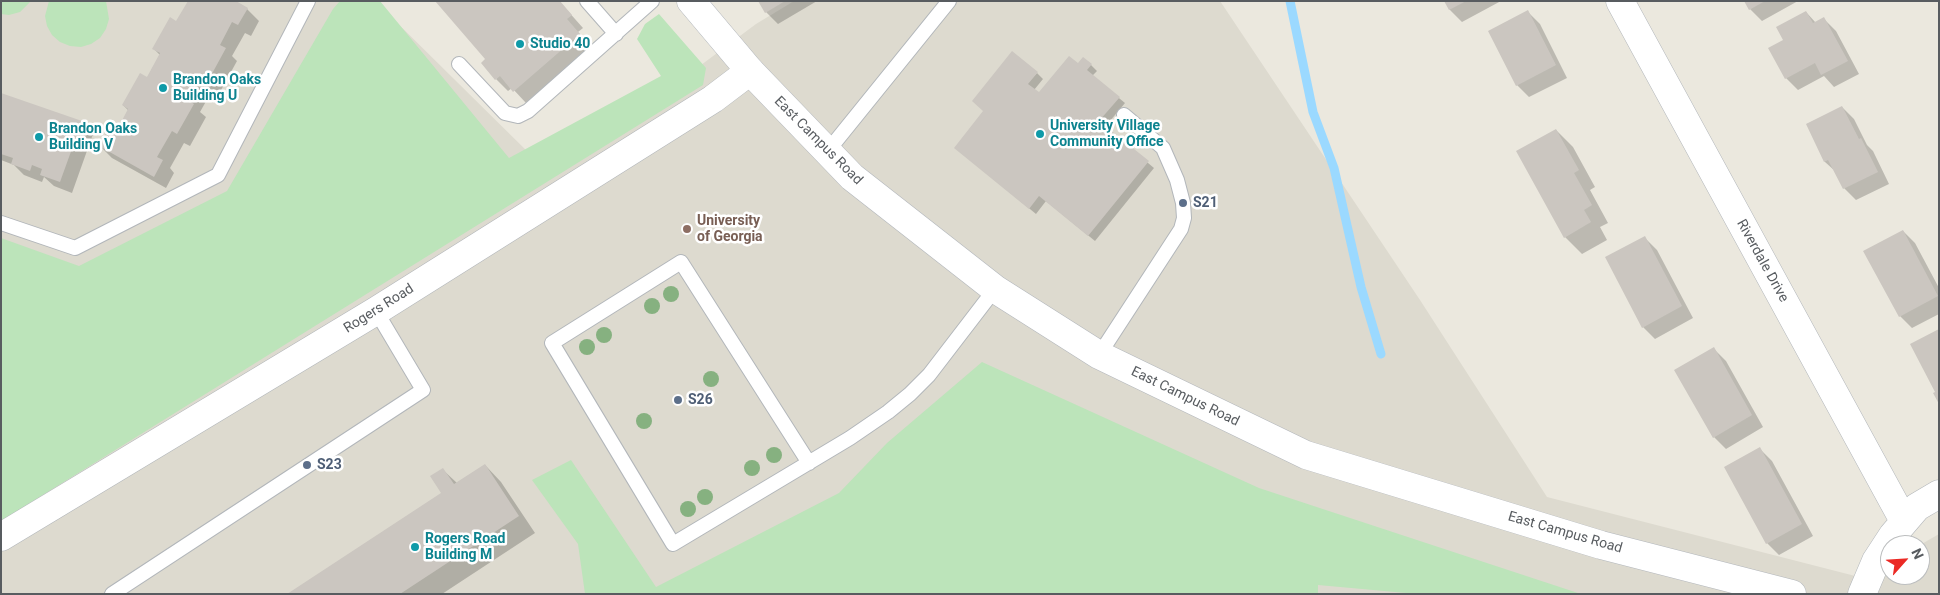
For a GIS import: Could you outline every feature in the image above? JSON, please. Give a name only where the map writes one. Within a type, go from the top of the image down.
[{"type":"street","name":"East Campus Road","points":[[691,1],[750,71],[852,177],[995,289],[1099,355],[1306,455],[1601,545],[1792,594]]},
{"type":"street","name":"Riverdale Drive","points":[[1620,1],[1904,521]]},
{"type":"street","name":"Rogers Road","points":[[1,536],[376,311],[713,99],[750,71]]},
{"type":"street","points":[[1862,594],[1876,561],[1904,521],[1917,507],[1939,494]]},
{"type":"lane","points":[[1,223],[76,248],[218,175],[308,1]]},
{"type":"lane","points":[[587,1],[616,34]]},
{"type":"lane","points":[[459,64],[505,113],[518,116],[528,111],[652,1]]},
{"type":"lane","points":[[828,152],[949,1]]},
{"type":"lane","points":[[1099,355],[1181,229],[1184,218],[1176,180],[1163,148],[1124,116]]},
{"type":"lane","points":[[809,463],[681,262],[552,343],[674,544],[809,463],[850,438],[888,412],[929,375],[995,289]]},
{"type":"lane","points":[[112,594],[423,390],[376,311]]},
{"type":"shaded area","name":"University of Georgia","points":[[1,1],[375,1],[534,158],[689,74],[756,24],[794,1],[1220,1],[1420,300],[1547,497],[1863,578],[1880,569],[1880,585],[1930,585],[1930,539],[1939,534],[1939,594],[1,594]]},
{"type":"green space","points":[[1,1],[31,1],[20,12],[9,15],[1,14]]},
{"type":"green space","points":[[49,1],[106,1],[109,19],[106,29],[100,38],[91,44],[81,47],[70,46],[60,42],[52,35],[47,26],[45,16]]},
{"type":"green space","points":[[340,1],[380,1],[509,158],[661,76],[637,39],[645,24],[659,14],[706,68],[703,85],[1,521],[1,238],[79,266],[227,191],[333,9]]},
{"type":"green space","points":[[982,362],[1259,488],[1581,594],[1417,594],[1318,585],[1318,594],[585,594],[578,544],[532,480],[571,460],[656,587],[839,493],[887,443]]},
{"type":"building","name":"Brandon Oaks Building U","points":[[188,1],[236,1],[248,8],[238,25],[232,22],[220,45],[226,48],[208,81],[201,77],[188,100],[194,104],[177,134],[172,131],[157,157],[163,160],[154,177],[99,146],[109,128],[116,132],[128,109],[122,105],[140,73],[147,77],[160,53],[152,49],[170,17],[176,21]]},
{"type":"building","name":"Studio 40","points":[[435,1],[560,1],[572,15],[567,19],[580,34],[513,92],[500,76],[495,80],[481,63],[485,59]]},
{"type":"building","points":[[758,1],[785,1],[765,13]]},
{"type":"building","points":[[1444,1],[1466,1],[1449,10]]},
{"type":"building","points":[[1744,1],[1765,1],[1749,10]]},
{"type":"building","points":[[1528,10],[1556,65],[1516,86],[1488,31]]},
{"type":"building","points":[[1806,11],[1813,23],[1824,17],[1848,61],[1821,75],[1815,63],[1785,79],[1768,48],[1783,40],[1776,27]]},
{"type":"building","name":"University Village Community Office","points":[[1012,51],[1038,72],[1028,84],[1039,92],[1069,56],[1078,63],[1083,57],[1092,64],[1087,70],[1120,97],[1099,121],[1149,161],[1088,236],[1039,196],[1029,209],[954,148],[983,111],[972,101]]},
{"type":"building","name":"Brandon Oaks Building V","points":[[1,93],[82,121],[60,182],[40,175],[42,169],[32,165],[30,171],[11,164],[13,158],[1,154]]},
{"type":"building","points":[[1842,106],[1878,172],[1843,189],[1828,160],[1824,162],[1806,124]]},
{"type":"building","points":[[1556,129],[1579,170],[1574,173],[1592,205],[1584,210],[1591,222],[1564,238],[1516,151]]},
{"type":"building","points":[[1903,230],[1938,296],[1899,317],[1863,251]]},
{"type":"building","points":[[1645,236],[1682,306],[1642,328],[1605,257]]},
{"type":"building","points":[[1939,329],[1939,404],[1933,393],[1935,392],[1910,344]]},
{"type":"building","points":[[1714,347],[1752,415],[1713,438],[1674,370]]},
{"type":"building","points":[[1760,447],[1802,524],[1766,544],[1724,467]]},
{"type":"building","name":"Rogers Road Building M","points":[[485,464],[519,516],[400,594],[287,594],[441,493],[430,476],[443,468],[454,484]]},
{"type":"waterway","points":[[1290,1],[1313,112],[1334,168],[1361,287],[1381,354]]},
{"type":"place","name":"Studio 40","points":[[520,44]]},
{"type":"place","name":"Brandon Oaks Building U","points":[[163,88]]},
{"type":"place","name":"University Village Community Office","points":[[1040,134]]},
{"type":"place","name":"Brandon Oaks Building V","points":[[39,137]]},
{"type":"place","name":"S21","points":[[1183,203]]},
{"type":"place","name":"University of Georgia","points":[[687,229]]},
{"type":"place","name":"S26","points":[[678,400]]},
{"type":"place","name":"S23","points":[[307,465]]},
{"type":"place","name":"Rogers Road Building M","points":[[415,547]]}]
